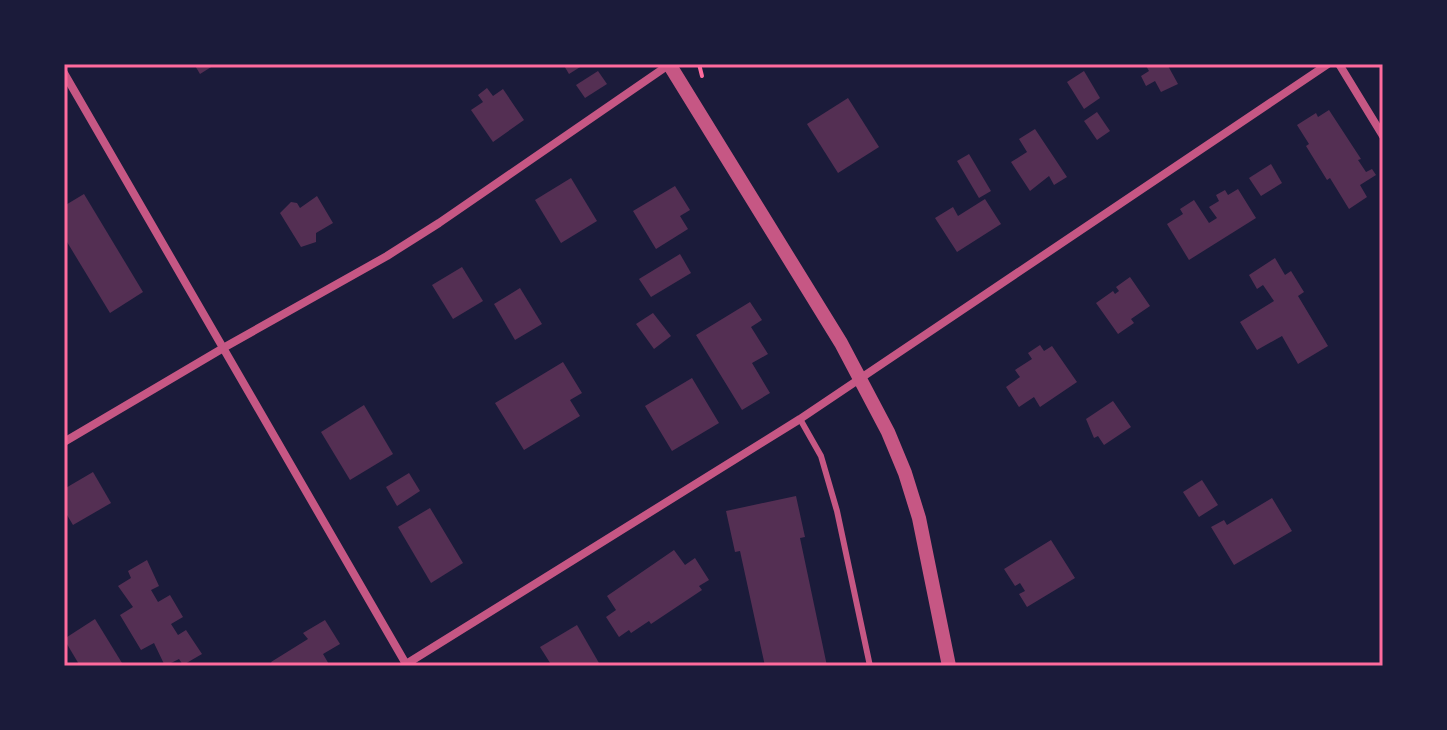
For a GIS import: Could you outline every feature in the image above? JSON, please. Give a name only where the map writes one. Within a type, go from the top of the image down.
[{"type":"street","points":[[64,442],[387,256],[670,64],[860,377],[884,422],[919,518],[949,666]]},
{"type":"street","points":[[64,73],[225,347],[404,665],[800,419],[1328,64]]},
{"type":"street","points":[[1339,64],[1383,136]]},
{"type":"lane","points":[[800,419],[821,456],[833,497],[870,666]]},
{"type":"path","points":[[699,64],[705,82]]},
{"type":"building","points":[[194,64],[216,64],[200,74]]},
{"type":"building","points":[[563,64],[585,64],[569,74]]},
{"type":"building","points":[[1145,64],[1167,64],[1178,84],[1161,92],[1155,81],[1146,86],[1141,76],[1149,71]]},
{"type":"building","points":[[598,71],[607,84],[585,98],[576,85]]},
{"type":"building","points":[[1084,71],[1100,98],[1084,109],[1067,82]]},
{"type":"building","points":[[487,88],[493,96],[503,89],[524,120],[493,142],[471,110],[483,102],[478,95]]},
{"type":"building","points":[[848,98],[879,147],[838,173],[807,124]]},
{"type":"building","points":[[1329,110],[1366,172],[1372,169],[1376,175],[1360,185],[1367,197],[1349,209],[1330,178],[1327,180],[1297,125],[1316,113],[1318,117]]},
{"type":"building","points":[[1097,112],[1110,131],[1097,140],[1084,121]]},
{"type":"building","points":[[1035,129],[1067,177],[1054,185],[1049,176],[1030,191],[1011,162],[1027,152],[1019,139]]},
{"type":"building","points":[[969,154],[991,191],[979,198],[957,161]]},
{"type":"building","points":[[1271,164],[1282,183],[1261,196],[1249,178]]},
{"type":"building","points":[[571,178],[597,221],[561,243],[535,200]]},
{"type":"building","points":[[675,186],[690,210],[680,216],[688,229],[656,249],[633,211]]},
{"type":"building","points":[[1238,189],[1256,218],[1189,260],[1167,224],[1183,214],[1180,209],[1194,200],[1209,223],[1217,218],[1209,207],[1219,201],[1216,195],[1225,190],[1228,195]]},
{"type":"building","points":[[84,194],[143,292],[110,313],[64,237],[64,206]]},
{"type":"building","points":[[317,196],[333,223],[316,233],[316,242],[301,247],[280,213],[291,202],[297,203],[300,208]]},
{"type":"building","points":[[985,199],[1001,224],[957,252],[935,218],[953,207],[958,216]]},
{"type":"building","points":[[680,254],[691,273],[651,297],[639,279]]},
{"type":"building","points":[[1275,258],[1285,275],[1291,271],[1304,292],[1298,296],[1328,346],[1298,364],[1282,336],[1257,350],[1240,322],[1274,301],[1263,285],[1257,289],[1249,275]]},
{"type":"building","points":[[462,267],[483,301],[453,319],[432,285]]},
{"type":"building","points":[[1130,277],[1150,306],[1131,319],[1134,323],[1118,334],[1096,303],[1113,291],[1115,294],[1119,291],[1116,287]]},
{"type":"building","points":[[520,288],[542,324],[515,340],[494,304]]},
{"type":"building","points":[[750,302],[762,320],[751,327],[768,354],[752,363],[770,393],[742,410],[696,335]]},
{"type":"building","points":[[653,313],[671,336],[654,349],[636,324]]},
{"type":"building","points":[[1040,345],[1044,351],[1052,346],[1077,382],[1040,407],[1034,397],[1019,407],[1006,387],[1020,377],[1015,370],[1032,359],[1028,353]]},
{"type":"building","points":[[563,362],[582,393],[570,400],[580,416],[524,450],[495,403]]},
{"type":"building","points":[[692,378],[719,423],[672,451],[645,406]]},
{"type":"building","points":[[1113,401],[1131,427],[1104,445],[1098,436],[1094,438],[1086,419]]},
{"type":"building","points":[[364,405],[393,454],[350,480],[321,432]]},
{"type":"building","points":[[93,472],[111,503],[73,525],[64,510],[64,489]]},
{"type":"building","points":[[409,473],[420,491],[397,506],[386,487]]},
{"type":"building","points":[[1202,480],[1218,505],[1199,517],[1183,492]]},
{"type":"building","points":[[796,496],[805,537],[800,538],[827,666],[765,666],[740,551],[735,552],[726,511]]},
{"type":"building","points":[[1272,498],[1292,531],[1234,565],[1211,527],[1224,520],[1227,525]]},
{"type":"building","points":[[430,508],[463,563],[431,583],[398,527]]},
{"type":"building","points":[[1051,540],[1075,578],[1027,607],[1019,594],[1025,591],[1020,583],[1015,586],[1004,569]]},
{"type":"building","points":[[674,550],[685,565],[695,558],[709,580],[699,586],[702,590],[651,624],[649,621],[619,637],[606,617],[616,610],[607,596]]},
{"type":"building","points":[[147,560],[159,586],[151,590],[158,602],[170,595],[183,617],[171,624],[178,635],[186,630],[202,654],[183,665],[179,659],[165,666],[154,643],[141,650],[120,615],[133,607],[118,586],[131,578],[128,571]]},
{"type":"building","points":[[95,619],[122,663],[117,666],[80,666],[64,639]]},
{"type":"building","points":[[325,620],[340,644],[323,654],[330,666],[273,666],[271,662],[308,639],[303,633]]},
{"type":"building","points":[[577,625],[599,663],[594,666],[552,666],[540,647]]}]
